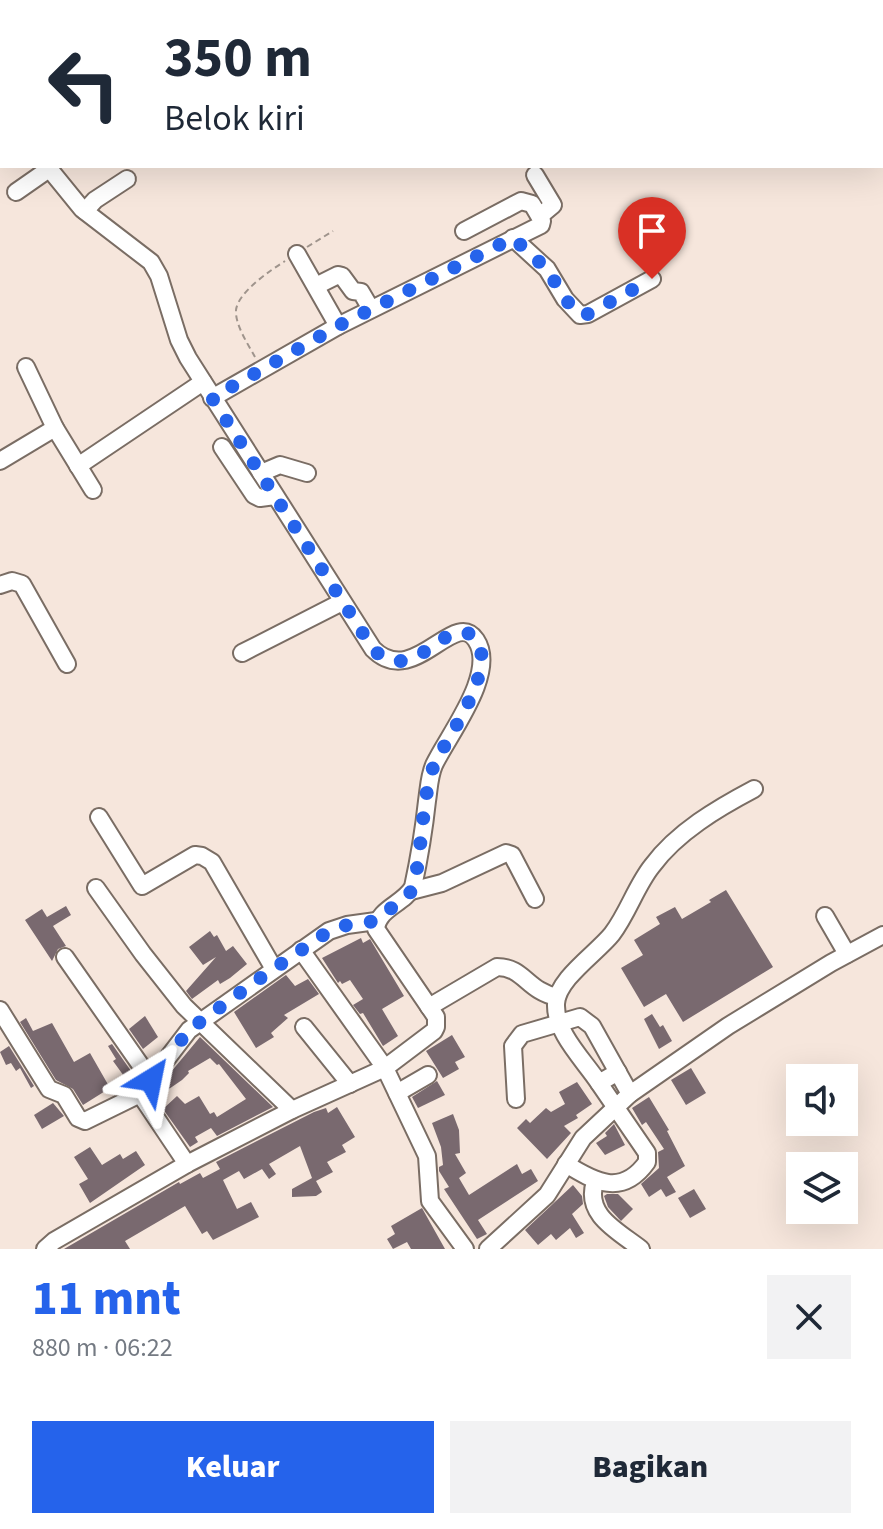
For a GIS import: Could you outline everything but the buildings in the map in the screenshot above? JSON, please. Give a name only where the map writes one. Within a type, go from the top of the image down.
[{"type":"street","points":[[16,192],[48,168],[85,211],[151,262],[159,276],[179,340],[212,398],[366,641],[380,656],[402,662],[453,634],[463,632],[470,634],[479,647],[480,670],[473,693],[429,781],[411,891]]},
{"type":"street","points":[[535,175],[553,205],[541,215]]},
{"type":"street","points":[[85,211],[95,200],[127,179]]},
{"type":"street","points":[[212,398],[338,326],[541,225],[541,215],[532,204],[521,201],[464,231]]},
{"type":"street","points":[[513,238],[547,269],[565,299],[580,315],[588,314],[652,279]]},
{"type":"street","points":[[297,254],[338,326]]},
{"type":"street","points":[[316,286],[342,276],[353,291],[361,292],[371,309]]},
{"type":"street","points":[[26,367],[55,428],[93,490]]},
{"type":"street","points":[[78,466],[203,382]]},
{"type":"street","points":[[0,461],[55,428]]},
{"type":"street","points":[[222,447],[257,497],[275,496]]},
{"type":"street","points":[[261,473],[277,465],[307,473]]},
{"type":"street","points":[[0,585],[12,581],[22,584],[67,664]]},
{"type":"street","points":[[242,653],[342,602]]},
{"type":"street","points":[[566,1164],[595,1182],[613,1184],[640,1170],[647,1162],[645,1149],[558,1024],[557,997],[562,986],[612,934],[652,866],[675,842],[720,807],[754,789]]},
{"type":"street","points":[[99,817],[142,886],[195,855],[212,862],[274,969]]},
{"type":"street","points":[[0,1010],[49,1089],[64,1095],[82,1120],[91,1119],[140,1094],[180,1039],[200,1021],[338,927],[376,921],[411,891],[442,883],[506,853],[512,855],[535,899]]},
{"type":"street","points":[[96,888],[168,987],[292,1110]]},
{"type":"street","points":[[825,916],[847,954]]},
{"type":"street","points":[[45,1249],[187,1164],[292,1110],[385,1068],[434,1031],[436,1017],[377,932],[376,921]]},
{"type":"street","points":[[488,1249],[547,1195],[583,1138],[630,1094],[728,1026],[883,935]]},
{"type":"street","points":[[301,950],[385,1068],[427,1156],[430,1201],[465,1249]]},
{"type":"street","points":[[65,957],[151,1080]]},
{"type":"street","points":[[429,1007],[497,967],[518,972],[535,990],[557,997]]},
{"type":"street","points":[[516,1099],[513,1046],[516,1039],[522,1034],[580,1017],[587,1020],[630,1094]]},
{"type":"street","points":[[304,1027],[350,1084]]},
{"type":"street","points":[[599,1083],[618,1072]]},
{"type":"street","points":[[397,1093],[428,1075]]},
{"type":"street","points":[[140,1094],[187,1164]]},
{"type":"street","points":[[595,1182],[591,1198],[599,1215],[641,1249]]},
{"type":"path","points":[[260,369],[241,330],[236,309],[251,287],[270,270],[333,231]]},
{"type":"route","points":[[151,1080],[189,1030],[259,979],[329,931],[376,921],[408,896],[415,879],[429,781],[468,704],[480,670],[479,647],[470,634],[463,632],[453,634],[422,654],[402,662],[388,660],[373,649],[212,398],[338,326],[513,238],[547,269],[571,308],[580,315],[588,314],[652,279]]}]
